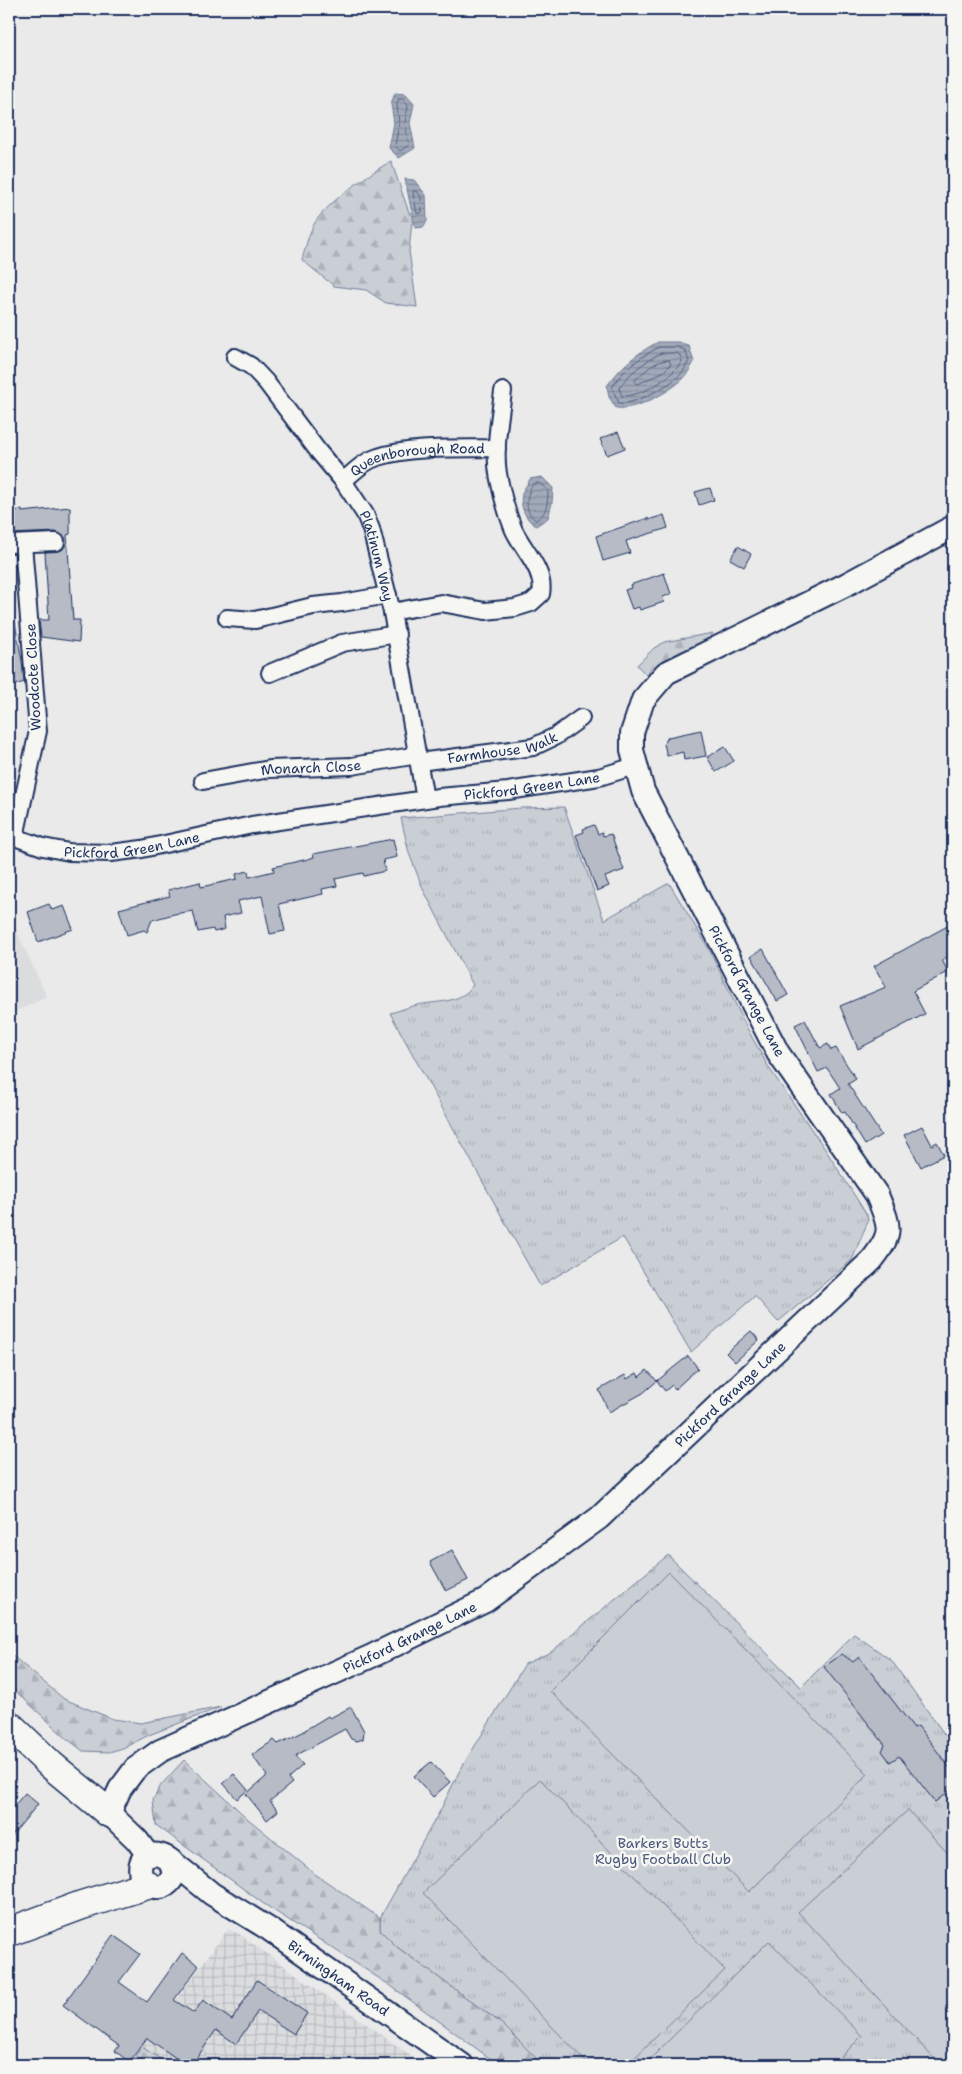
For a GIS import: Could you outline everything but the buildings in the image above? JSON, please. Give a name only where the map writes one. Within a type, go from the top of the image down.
[{"type":"highway","points":[[9,1725],[51,1765],[109,1813]]},
{"type":"highway","points":[[9,1932],[82,1905],[157,1885]]},
{"type":"street","name":"Platinum Way","points":[[235,357],[251,366],[266,382],[343,481],[366,514],[397,634],[425,799]]},
{"type":"street","name":"Queenborough Road","points":[[392,612],[441,602],[485,611],[515,608],[531,604],[539,598],[543,588],[541,582],[533,560],[512,527],[498,478],[497,448],[503,390]]},
{"type":"street","name":"Queenborough Road","points":[[343,481],[361,465],[376,457],[427,450],[497,448]]},
{"type":"street","points":[[635,766],[632,750],[632,733],[637,715],[643,700],[666,673],[847,584],[953,527]]},
{"type":"street","points":[[16,544],[56,542]]},
{"type":"street","name":"Woodcote Close","points":[[12,836],[38,731],[16,544]]},
{"type":"street","points":[[227,618],[255,620],[313,606],[342,603],[388,594]]},
{"type":"street","points":[[270,673],[342,644],[397,634]]},
{"type":"street","name":"Farmhouse Walk","points":[[418,758],[533,747],[556,736],[581,718]]},
{"type":"street","name":"Monarch Close","points":[[203,781],[270,769],[352,766],[418,758]]},
{"type":"street","name":"Pickford Green Lane","points":[[12,836],[69,852],[110,853],[142,849],[252,825],[425,799],[508,791],[599,777],[635,766]]},
{"type":"street","name":"Pickford Grange Lane","points":[[109,1813],[120,1789],[134,1769],[160,1751],[374,1655],[485,1601],[599,1518],[872,1260],[885,1244],[888,1233],[886,1218],[877,1195],[778,1052],[643,791],[635,766]]},
{"type":"street","points":[[109,1813],[137,1840],[148,1855]]},
{"type":"street","points":[[160,1854],[170,1860],[174,1874],[171,1882],[157,1885],[142,1879],[140,1870],[143,1861],[148,1855],[160,1854]]},
{"type":"street","name":"Birmingham Road","points":[[170,1860],[212,1894],[269,1929],[462,2065]]},
{"type":"street","name":"Birmingham Road","points":[[157,1885],[212,1894]]},
{"type":"shaded area","points":[[9,915],[47,997],[9,1014]]},
{"type":"shaded area","points":[[228,1929],[239,1934],[424,2065],[170,2065],[142,2047]]},
{"type":"green space","points":[[391,161],[412,221],[409,251],[417,307],[386,303],[366,290],[334,286],[302,260],[313,226],[327,208],[348,190]]},
{"type":"green space","points":[[713,633],[709,639],[680,652],[646,675],[637,665],[654,648],[664,642]]},
{"type":"green space","points":[[564,807],[604,920],[669,883],[709,949],[748,1030],[769,1068],[825,1149],[867,1215],[868,1221],[852,1260],[778,1322],[755,1296],[691,1352],[623,1237],[540,1286],[390,1013],[417,1005],[455,999],[462,996],[473,985],[423,889],[409,853],[401,818],[522,808]]},
{"type":"green space","name":"Barkers Butts Rugby Football Club","points":[[668,1555],[801,1687],[854,1634],[891,1660],[947,1738],[953,1749],[953,2065],[543,2065],[502,2024],[397,1947],[380,1930],[380,1918],[441,1809],[459,1772],[525,1664],[551,1652]]},
{"type":"green space","points":[[669,1572],[868,1774],[749,1892],[550,1691]]},
{"type":"green space","points":[[9,1653],[64,1699],[113,1719],[141,1723],[221,1707],[149,1735],[123,1748],[109,1752],[83,1751],[65,1737],[9,1685]]},
{"type":"green space","points":[[184,1760],[247,1818],[315,1874],[380,1918],[380,1930],[397,1947],[502,2024],[543,2065],[499,2065],[391,1986],[264,1904],[156,1825],[153,1800],[161,1785]]},
{"type":"green space","points":[[540,1779],[725,1970],[627,2065],[589,2065],[423,1893]]},
{"type":"green space","points":[[908,1810],[953,1859],[953,2059],[946,2065],[940,2065],[798,1912]]},
{"type":"green space","points":[[769,1941],[862,2036],[833,2065],[644,2065]]},
{"type":"green space","points":[[142,2047],[170,2065],[129,2065]]},
{"type":"water","points":[[395,93],[405,94],[414,104],[410,123],[415,148],[399,158],[389,148],[394,123],[391,104]]},
{"type":"water","points":[[405,179],[414,180],[426,195],[427,221],[424,227],[415,228]]},
{"type":"water","points":[[658,342],[678,342],[689,346],[694,362],[688,372],[678,383],[642,404],[633,407],[616,408],[609,397],[607,386],[630,361]]},
{"type":"water","points":[[542,477],[553,488],[552,503],[548,518],[536,526],[524,512],[521,499],[530,479]]}]
